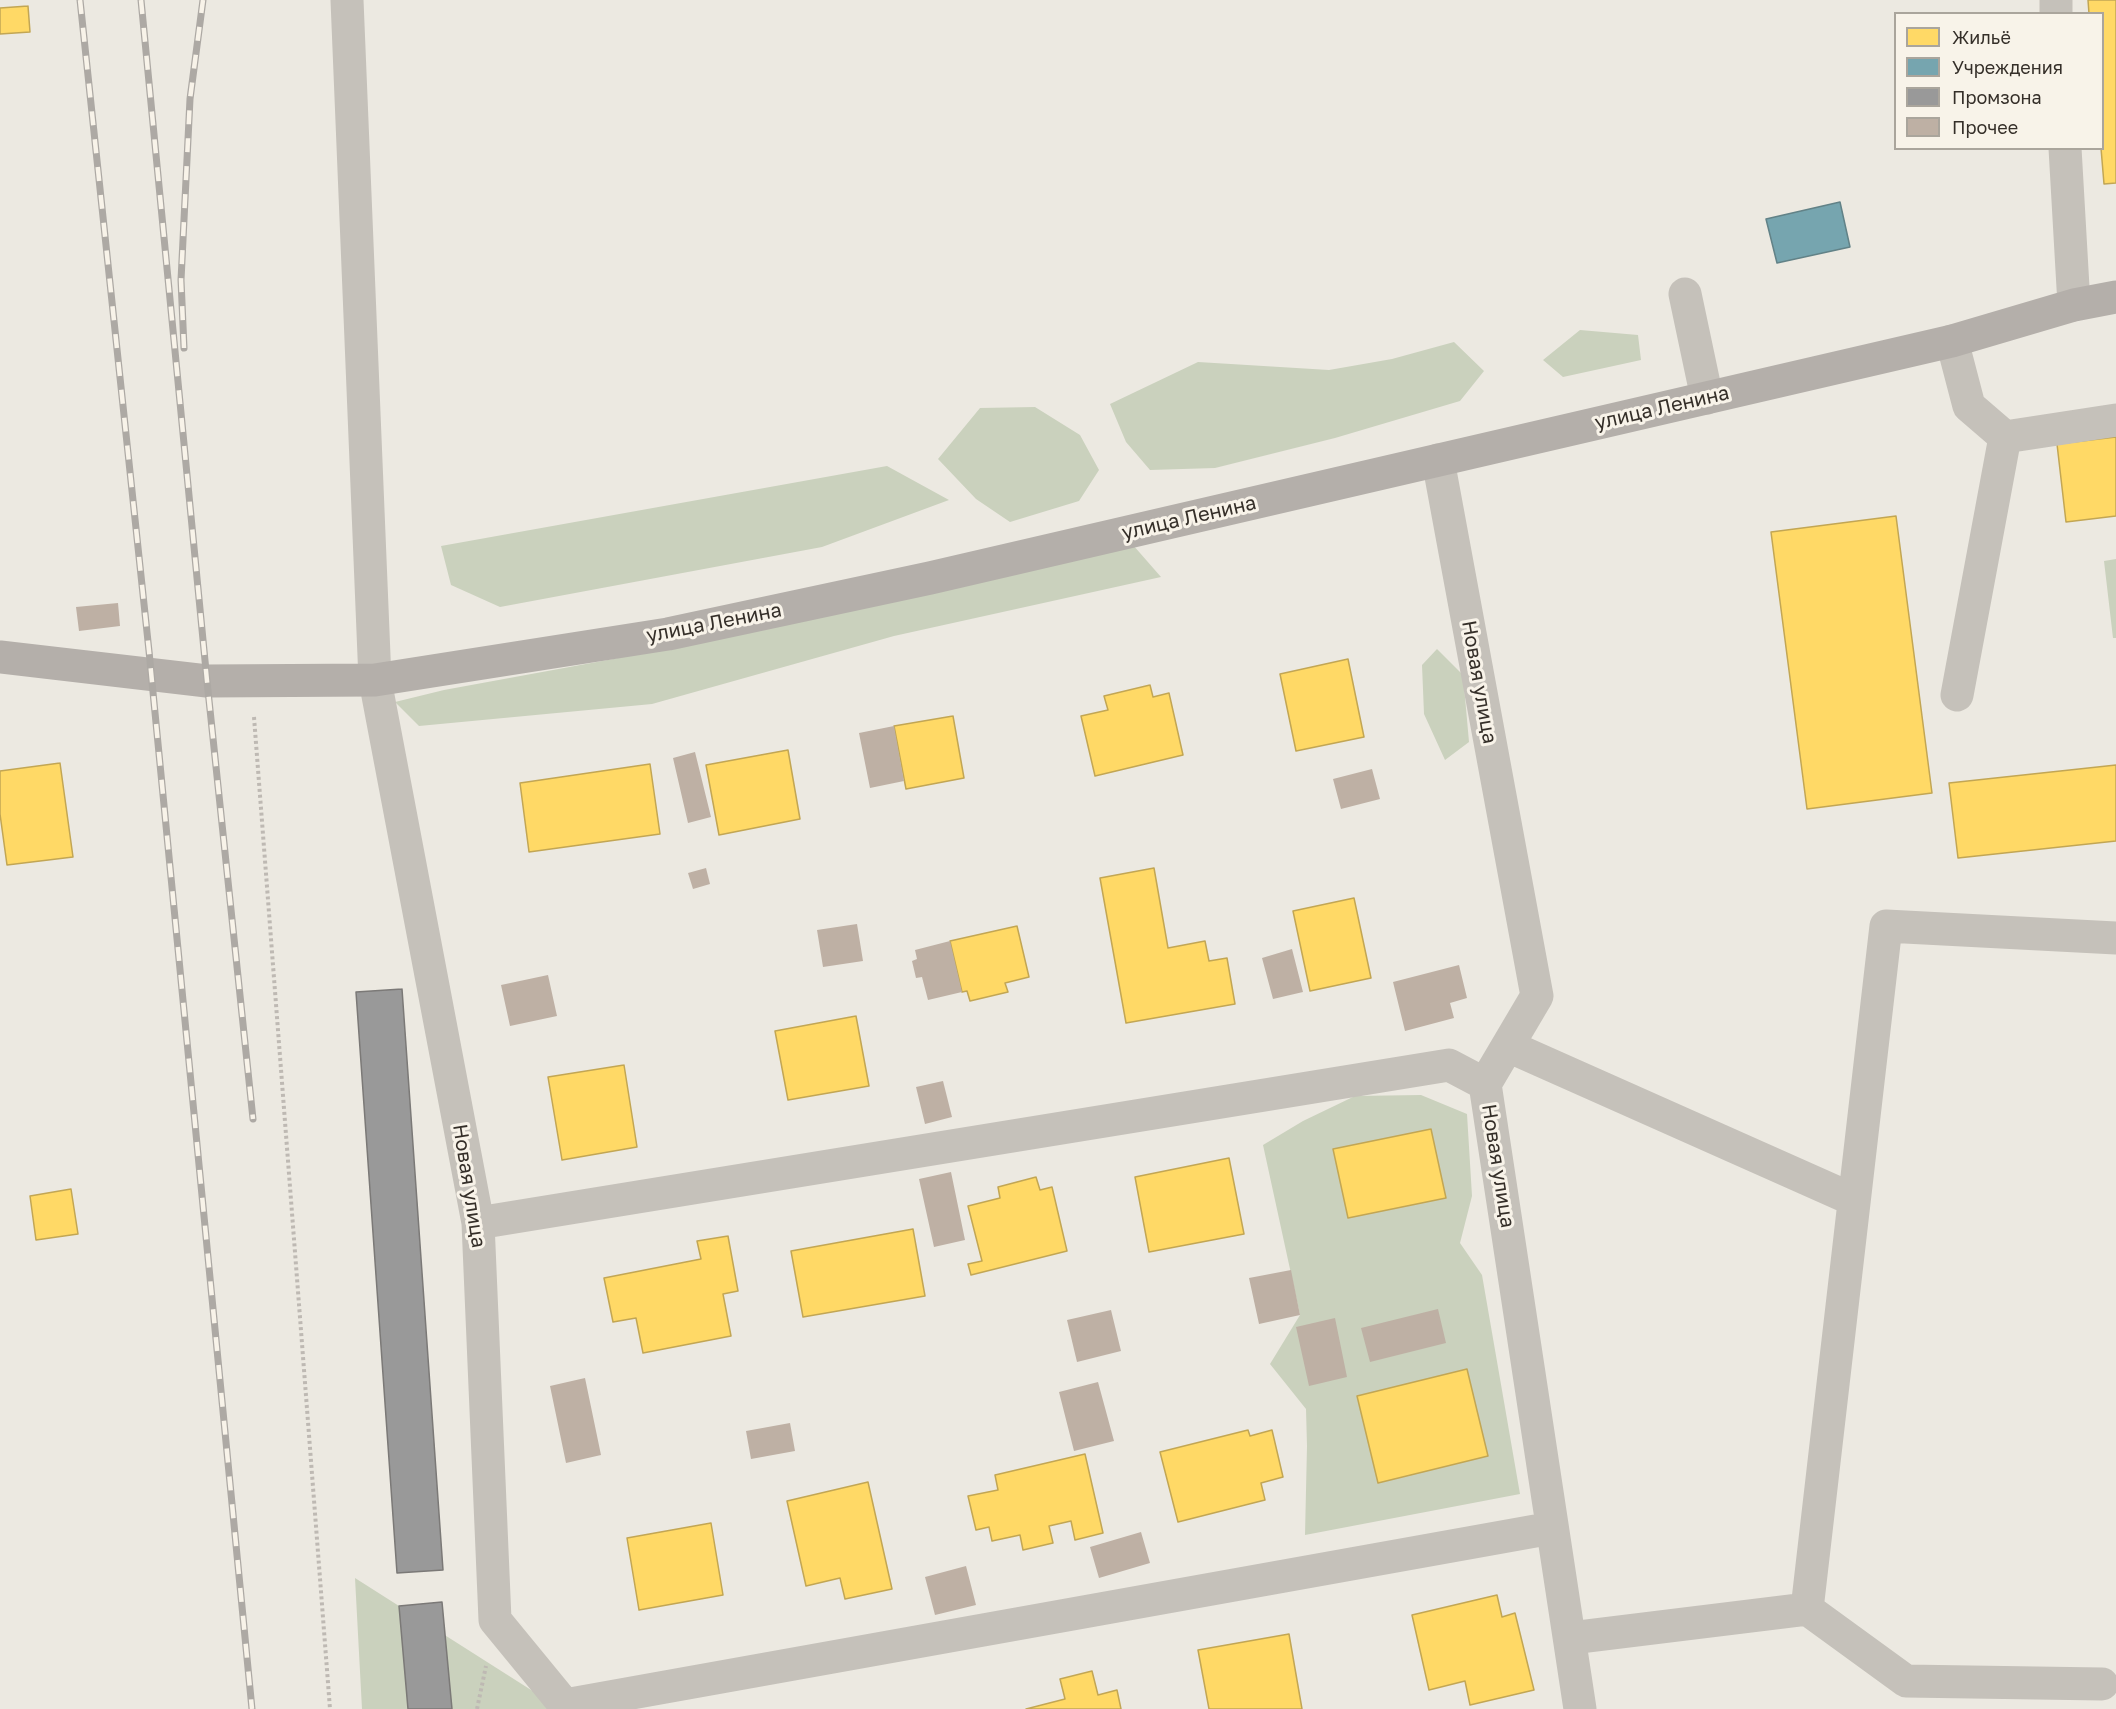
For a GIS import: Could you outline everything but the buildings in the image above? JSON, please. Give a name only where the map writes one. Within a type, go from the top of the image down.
[{"type":"main road","name":"улица Ленина","points":[[0,657],[207,681],[375,680],[668,634],[930,578],[1952,341],[2074,305],[2116,297]]},
{"type":"street","name":"Новая улица","points":[[347,0],[375,680],[478,1223],[495,1620],[566,1707]]},
{"type":"street","points":[[2065,150],[2074,305]]},
{"type":"street","points":[[1685,294],[1707,398]]},
{"type":"street","points":[[1952,341],[1969,406],[2004,437]]},
{"type":"street","points":[[2004,437],[2116,420]]},
{"type":"street","points":[[1958,695],[2004,437]]},
{"type":"street","name":"Новая улица","points":[[1438,460],[1537,996],[1485,1084],[1580,1709]]},
{"type":"street","points":[[1807,1609],[1886,926],[2116,938]]},
{"type":"street","points":[[1508,1046],[1854,1200]]},
{"type":"street","points":[[478,1223],[1449,1065],[1485,1084]]},
{"type":"street","points":[[566,1707],[1552,1528]]},
{"type":"street","points":[[1570,1638],[1807,1609],[1906,1682],[2102,1684]]},
{"type":"path","points":[[252,682],[330,1709]]},
{"type":"green space","points":[[1580,330],[1638,335],[1641,360],[1563,377],[1543,360]]},
{"type":"green space","points":[[1454,342],[1484,371],[1460,401],[1335,438],[1215,468],[1150,470],[1126,442],[1110,404],[1198,362],[1329,370],[1392,359]]},
{"type":"green space","points":[[1035,407],[1080,435],[1099,470],[1079,501],[1010,522],[976,499],[938,459],[980,408]]},
{"type":"green space","points":[[887,466],[949,500],[822,547],[500,607],[451,585],[441,546]]},
{"type":"green space","points":[[1126,537],[1161,577],[894,636],[652,704],[419,726],[395,702],[444,690],[613,659],[879,602]]},
{"type":"green space","points":[[2116,559],[2116,638],[2113,638],[2104,561]]},
{"type":"green space","points":[[1437,649],[1463,675],[1469,742],[1445,760],[1424,714],[1422,665]]},
{"type":"green space","points":[[1421,1095],[1467,1114],[1472,1196],[1460,1243],[1482,1275],[1520,1494],[1305,1535],[1306,1409],[1270,1364],[1300,1315],[1263,1145],[1303,1121],[1355,1096]]},
{"type":"green space","points":[[355,1578],[561,1709],[362,1709]]},
{"type":"railway","points":[[80,0],[149,651],[252,1709]]},
{"type":"railway","points":[[141,0],[207,681],[253,1119]]},
{"type":"railway","points":[[184,348],[181,280],[190,99],[203,0]]}]
